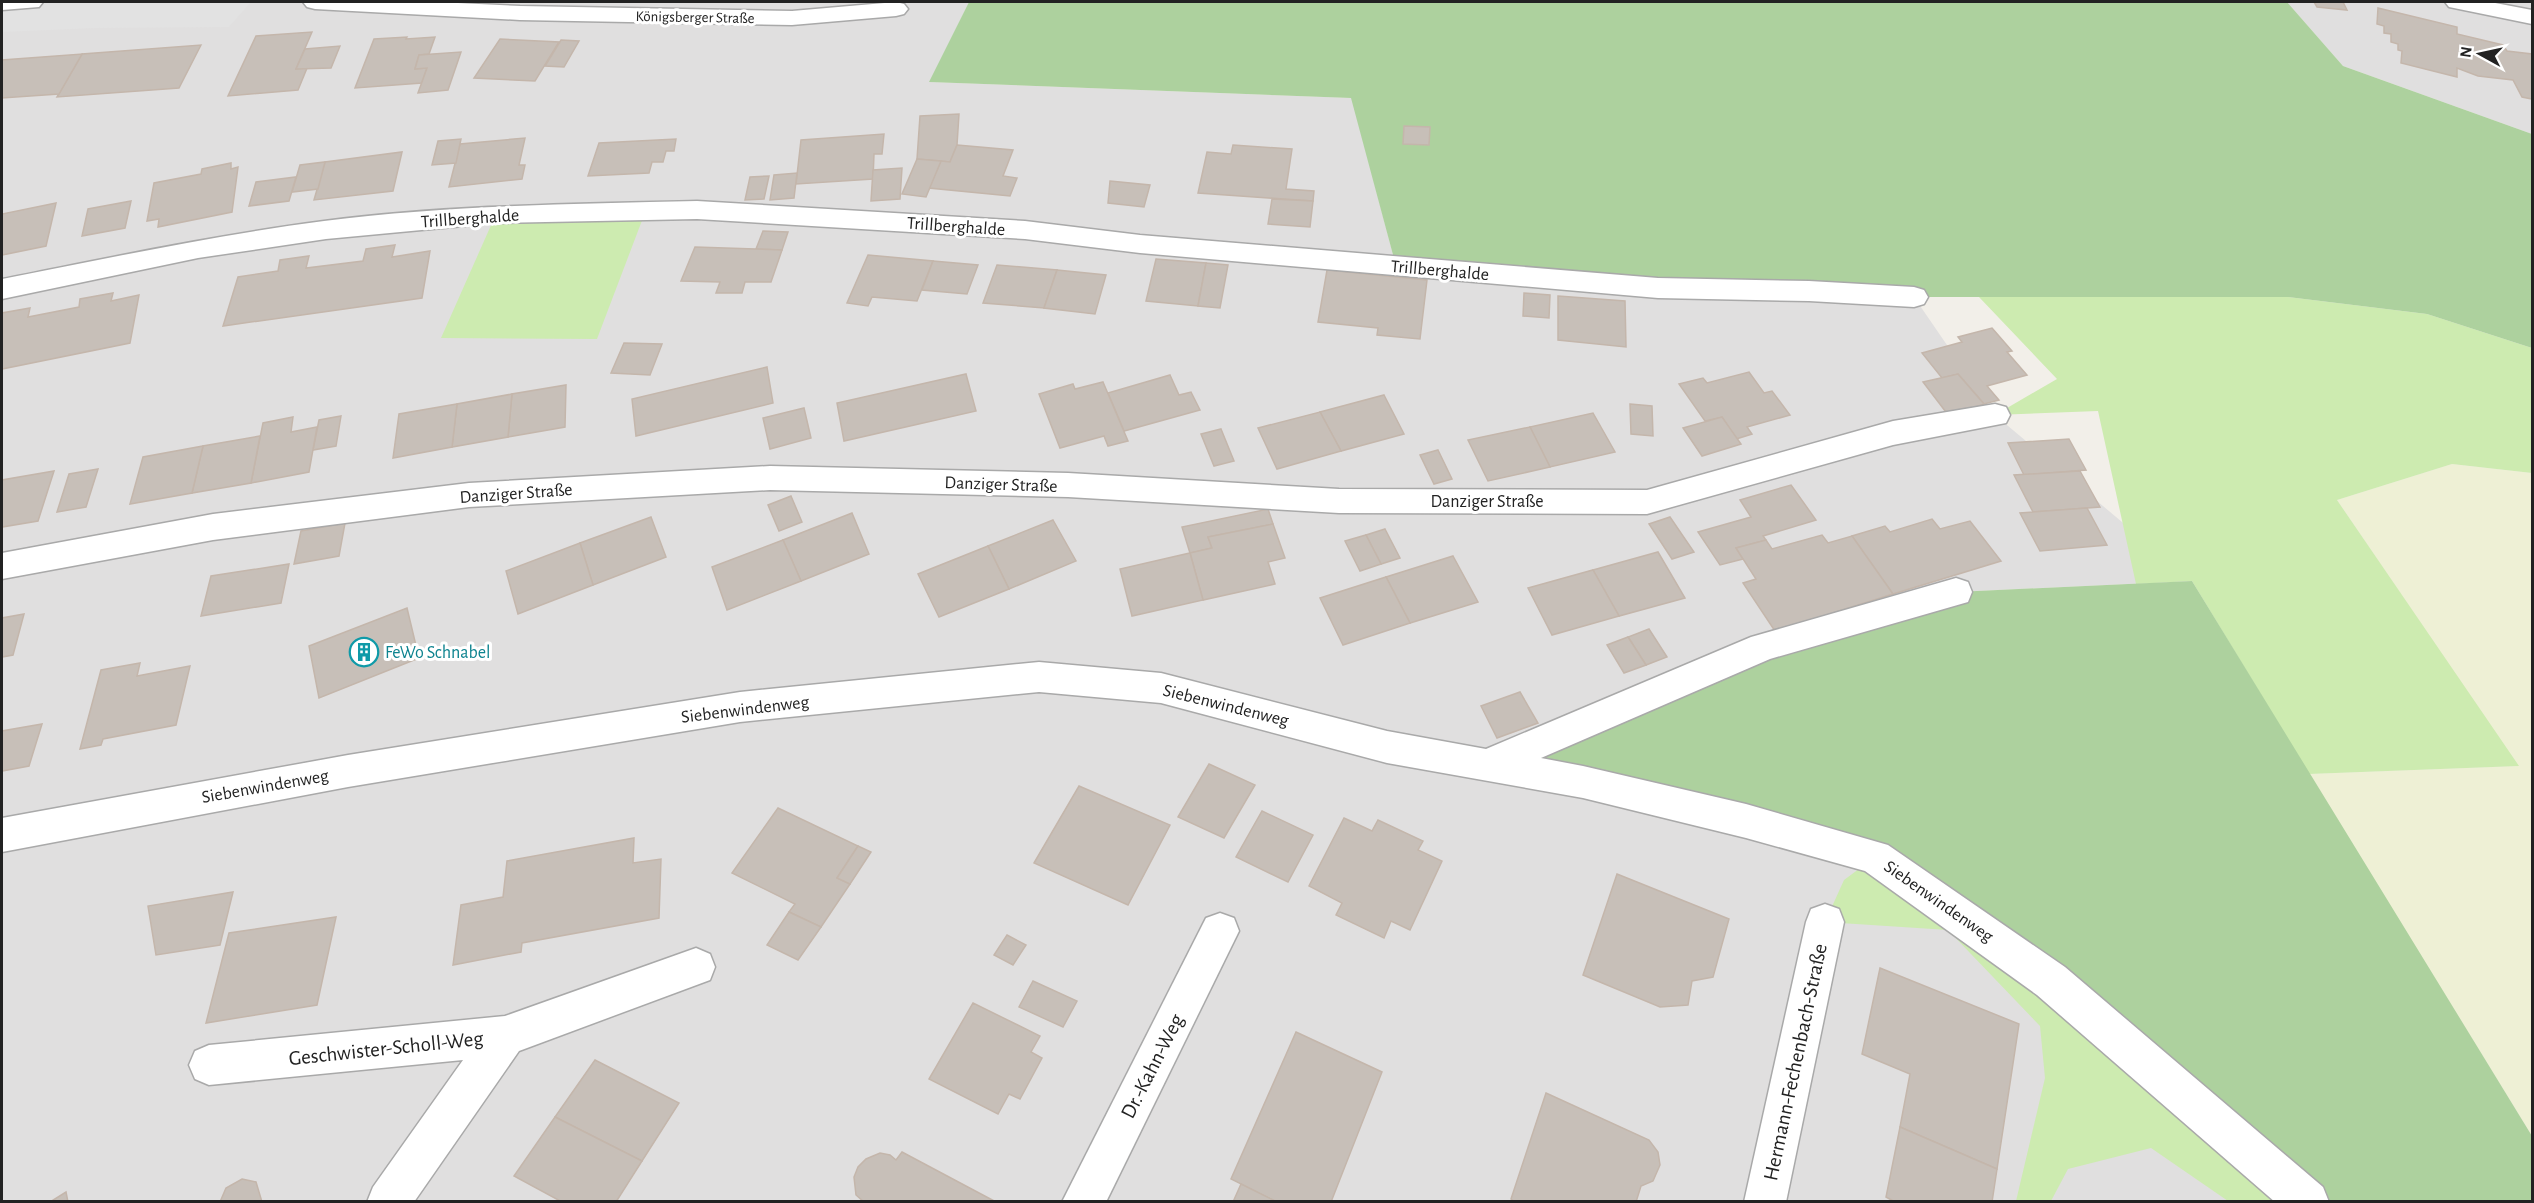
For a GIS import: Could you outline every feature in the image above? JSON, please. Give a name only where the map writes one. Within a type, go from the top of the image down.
[{"type":"street","points":[[2,3],[31,2]]},
{"type":"street","name":"Königsberger Straße","points":[[315,2],[520,14],[792,18],[896,9]]},
{"type":"street","points":[[2457,2],[2532,17]]},
{"type":"street","name":"Trillberghalde","points":[[2,289],[198,249],[326,230],[496,214],[697,210],[1024,230],[1140,244],[1658,288],[1809,291],[1914,297]]},
{"type":"street","name":"Danziger Straße","points":[[2,566],[213,527],[469,495],[770,478],[1068,485],[1339,501],[1647,502],[1893,433],[1995,415]]},
{"type":"street","points":[[1487,765],[1763,647],[1956,592]]},
{"type":"street","name":"Siebenwindenweg","points":[[2,835],[348,771],[740,707],[1038,677],[1161,688],[1387,747],[1583,782],[1746,821],[1875,857],[2051,981],[2308,1202]]},
{"type":"street","name":"Hermann-Fechenbach-Straße","points":[[1766,1202],[1825,922]]},
{"type":"street","name":"Dr.-Kahn-Weg","points":[[1083,1202],[1220,931]]},
{"type":"street","points":[[505,1036],[696,967]]},
{"type":"street","name":"Geschwister-Scholl-Weg","points":[[209,1065],[505,1036]]},
{"type":"street","name":"Geschwister-Scholl-Weg","points":[[388,1202],[505,1036]]},
{"type":"shaded area","points":[[2,2],[969,2],[930,82],[1352,98],[1396,266],[1914,297],[1995,415],[2192,581],[1956,592],[1875,857],[2314,1202],[2,1202]]},
{"type":"shaded area","points":[[251,2],[229,27],[95,28],[2,32],[2,10],[8,3]]},
{"type":"shaded area","points":[[2287,2],[2532,2],[2532,134],[2343,66]]},
{"type":"green space","points":[[969,2],[2287,2],[2343,66],[2532,134],[2532,348],[2427,314],[2288,297],[1914,297],[1396,266],[1351,98],[929,82]]},
{"type":"green space","points":[[646,210],[597,339],[441,338],[496,214]]},
{"type":"green space","points":[[1979,297],[2288,297],[2427,314],[2532,348],[2532,473],[2452,464],[2337,500],[2519,766],[2309,774],[2192,581],[2136,584],[2098,411],[1995,415],[2057,379]]},
{"type":"green space","points":[[2452,464],[2532,473],[2532,1136],[2309,774],[2518,766],[2337,500]]},
{"type":"green space","points":[[2192,581],[2532,1136],[2532,1201],[2308,1201],[1875,857],[1487,765],[1763,647],[1956,592]]},
{"type":"green space","points":[[1875,857],[2308,1201],[2228,1201],[2151,1148],[2068,1169],[2051,1201],[2016,1201],[2045,1078],[2040,1026],[1948,930],[1825,922],[1844,880]]},
{"type":"building","points":[[2314,2],[2343,2],[2347,10],[2317,7]]},
{"type":"building","points":[[2378,8],[2457,27],[2457,34],[2503,45],[2507,51],[2532,54],[2532,99],[2522,97],[2513,80],[2478,76],[2457,68],[2457,77],[2401,63],[2402,51],[2398,50],[2398,44],[2391,42],[2391,34],[2384,33],[2384,26],[2377,24]]},
{"type":"building","points":[[312,32],[296,69],[307,68],[298,90],[228,96],[256,36]]},
{"type":"building","points":[[407,37],[406,39],[435,37],[429,54],[419,55],[415,69],[427,68],[422,83],[355,88],[374,39]]},
{"type":"building","points":[[500,39],[559,42],[535,81],[474,78]]},
{"type":"building","points":[[561,40],[579,41],[564,67],[545,66]]},
{"type":"building","points":[[201,45],[179,88],[57,97],[82,54]]},
{"type":"building","points":[[340,46],[331,68],[296,69],[305,49]]},
{"type":"building","points":[[461,52],[448,90],[418,93],[427,68],[415,69],[419,55]]},
{"type":"building","points":[[82,54],[59,94],[2,98],[2,60]]},
{"type":"building","points":[[959,114],[957,145],[950,162],[917,159],[920,116]]},
{"type":"building","points":[[1404,126],[1430,127],[1429,145],[1403,144]]},
{"type":"building","points":[[884,134],[882,154],[874,154],[873,179],[796,184],[801,140]]},
{"type":"building","points":[[525,138],[519,165],[525,165],[522,179],[449,187],[460,144]]},
{"type":"building","points":[[461,139],[456,163],[432,165],[438,141]]},
{"type":"building","points":[[676,139],[674,151],[666,151],[663,162],[652,162],[649,173],[588,176],[599,143]]},
{"type":"building","points":[[957,145],[1013,150],[1003,176],[1017,178],[1010,196],[929,188],[941,161],[950,162]]},
{"type":"building","points":[[1233,145],[1292,149],[1286,189],[1314,191],[1313,201],[1198,193],[1207,152],[1231,154]]},
{"type":"building","points":[[402,152],[393,191],[314,200],[325,162]]},
{"type":"building","points":[[917,159],[941,161],[926,197],[902,194]]},
{"type":"building","points":[[325,162],[318,189],[292,192],[300,165]]},
{"type":"building","points":[[231,163],[231,169],[238,167],[232,212],[158,227],[159,219],[147,221],[154,183],[201,174],[202,169]]},
{"type":"building","points":[[902,168],[900,199],[871,201],[873,170]]},
{"type":"building","points":[[797,173],[794,198],[770,200],[774,175]]},
{"type":"building","points":[[769,176],[764,199],[745,200],[750,177]]},
{"type":"building","points":[[296,177],[289,201],[249,206],[256,182]]},
{"type":"building","points":[[1110,181],[1150,185],[1144,207],[1108,203]]},
{"type":"building","points":[[1272,199],[1313,201],[1310,227],[1268,224]]},
{"type":"building","points":[[131,201],[125,228],[82,236],[88,209]]},
{"type":"building","points":[[56,203],[46,246],[2,255],[2,214]]},
{"type":"building","points":[[763,231],[788,232],[782,250],[756,249]]},
{"type":"building","points":[[395,245],[392,257],[430,251],[422,298],[223,326],[238,277],[278,271],[280,260],[309,256],[306,268],[363,261],[366,249]]},
{"type":"building","points":[[695,247],[782,250],[771,282],[745,282],[742,293],[716,293],[720,282],[681,281]]},
{"type":"building","points":[[868,255],[933,261],[917,301],[872,297],[868,306],[847,303]]},
{"type":"building","points":[[1156,259],[1206,263],[1198,306],[1146,301]]},
{"type":"building","points":[[933,261],[978,265],[967,294],[922,290]]},
{"type":"building","points":[[1206,263],[1228,265],[1220,308],[1198,306]]},
{"type":"building","points":[[997,265],[1057,270],[1044,308],[983,303]]},
{"type":"building","points":[[1057,270],[1106,275],[1095,314],[1044,308]]},
{"type":"building","points":[[1327,270],[1427,280],[1420,339],[1377,335],[1378,328],[1318,322]]},
{"type":"building","points":[[113,293],[111,301],[139,295],[130,343],[2,369],[2,313],[30,308],[28,317],[79,307],[80,299]]},
{"type":"building","points":[[1524,293],[1550,295],[1549,318],[1523,316]]},
{"type":"building","points":[[1558,296],[1625,301],[1626,347],[1558,340]]},
{"type":"building","points":[[1992,328],[2012,351],[2007,352],[2027,375],[1987,386],[1999,400],[1984,404],[1958,374],[1942,378],[1922,353],[1962,342],[1958,337]]},
{"type":"building","points":[[624,343],[662,344],[650,375],[611,373]]},
{"type":"building","points":[[767,367],[773,403],[636,436],[632,399]]},
{"type":"building","points":[[1749,372],[1764,393],[1772,391],[1790,415],[1747,427],[1752,434],[1736,439],[1722,417],[1705,421],[1679,384],[1703,378],[1707,383]]},
{"type":"building","points":[[966,374],[976,411],[844,441],[837,403]]},
{"type":"building","points":[[1958,374],[1984,404],[1949,416],[1923,382]]},
{"type":"building","points":[[1170,375],[1179,395],[1191,392],[1200,410],[1124,431],[1108,393]]},
{"type":"building","points":[[1103,382],[1128,441],[1108,446],[1104,436],[1060,448],[1039,394],[1073,384],[1075,389]]},
{"type":"building","points":[[566,385],[565,427],[508,437],[512,394]]},
{"type":"building","points":[[512,394],[508,437],[452,447],[457,404]]},
{"type":"building","points":[[1384,395],[1404,434],[1341,451],[1320,412]]},
{"type":"building","points":[[457,404],[452,447],[393,458],[399,414]]},
{"type":"building","points":[[1630,404],[1652,406],[1653,436],[1631,434]]},
{"type":"building","points":[[804,408],[811,438],[770,449],[763,418]]},
{"type":"building","points":[[1320,412],[1341,451],[1277,469],[1258,428]]},
{"type":"building","points":[[1593,413],[1615,452],[1550,467],[1530,427]]},
{"type":"building","points":[[341,416],[336,446],[313,450],[319,420]]},
{"type":"building","points":[[293,417],[291,432],[317,427],[309,472],[251,483],[263,423]]},
{"type":"building","points":[[1722,417],[1741,444],[1702,456],[1683,428]]},
{"type":"building","points":[[1530,427],[1550,467],[1488,481],[1468,440]]},
{"type":"building","points":[[1221,429],[1234,461],[1214,466],[1201,434]]},
{"type":"building","points":[[260,436],[251,483],[192,493],[203,446]]},
{"type":"building","points":[[2069,439],[2086,470],[2024,475],[2008,443]]},
{"type":"building","points":[[203,446],[192,493],[130,504],[143,457]]},
{"type":"building","points":[[1438,450],[1452,479],[1434,484],[1420,455]]},
{"type":"building","points":[[98,469],[86,507],[57,512],[69,474]]},
{"type":"building","points":[[54,471],[38,521],[2,527],[2,480]]},
{"type":"building","points":[[2080,471],[2100,507],[2033,512],[2014,475]]},
{"type":"building","points":[[1791,485],[1816,520],[1763,536],[1766,540],[1736,548],[1743,559],[1720,565],[1698,532],[1751,517],[1740,500]]},
{"type":"building","points":[[791,496],[802,522],[779,531],[768,505]]},
{"type":"building","points":[[2087,508],[2107,545],[2040,551],[2020,513]]},
{"type":"building","points":[[1268,509],[1273,524],[1208,537],[1212,548],[1190,553],[1182,527]]},
{"type":"building","points":[[852,513],[869,554],[801,581],[783,540]]},
{"type":"building","points":[[651,517],[666,557],[593,585],[580,543]]},
{"type":"building","points":[[1670,517],[1694,552],[1672,559],[1649,524]]},
{"type":"building","points":[[1932,519],[1940,529],[1970,521],[2001,561],[1893,594],[1852,536],[1885,526],[1890,532]]},
{"type":"building","points":[[1053,520],[1076,561],[1009,589],[988,546]]},
{"type":"building","points":[[345,523],[339,556],[294,564],[301,531]]},
{"type":"building","points":[[1273,524],[1285,558],[1268,562],[1275,584],[1203,600],[1190,553],[1212,548],[1208,537]]},
{"type":"building","points":[[1385,529],[1400,558],[1381,564],[1366,535]]},
{"type":"building","points":[[1366,535],[1381,564],[1360,571],[1345,541]]},
{"type":"building","points":[[1822,535],[1828,543],[1852,536],[1893,594],[1775,631],[1743,583],[1756,579],[1736,548],[1766,540],[1772,549]]},
{"type":"building","points":[[783,540],[801,581],[727,610],[712,567]]},
{"type":"building","points":[[580,543],[593,585],[518,614],[506,571]]},
{"type":"building","points":[[988,546],[1009,589],[939,617],[918,574]]},
{"type":"building","points":[[1658,552],[1685,598],[1619,616],[1593,570]]},
{"type":"building","points":[[1190,553],[1203,600],[1132,616],[1120,569]]},
{"type":"building","points":[[1453,556],[1478,602],[1410,623],[1386,577]]},
{"type":"building","points":[[289,564],[281,603],[201,616],[211,576]]},
{"type":"building","points":[[1593,570],[1619,616],[1552,635],[1528,588]]},
{"type":"building","points":[[1386,577],[1410,623],[1343,645],[1320,598]]},
{"type":"building","name":"FeWo Schnabel","points":[[407,608],[419,658],[319,698],[309,646]]},
{"type":"building","points":[[24,614],[13,655],[2,657],[2,618]]},
{"type":"building","points":[[1649,629],[1667,657],[1646,665],[1628,637]]},
{"type":"building","points":[[1628,637],[1646,665],[1624,673],[1607,645]]},
{"type":"building","points":[[140,663],[137,676],[190,666],[176,725],[103,739],[101,745],[80,749],[101,670]]},
{"type":"building","points":[[1520,692],[1538,723],[1497,738],[1481,706]]},
{"type":"building","points":[[42,724],[29,766],[2,771],[2,731]]},
{"type":"building","points":[[1209,764],[1255,785],[1224,838],[1178,817]]},
{"type":"building","points":[[1079,786],[1170,825],[1128,905],[1034,863]]},
{"type":"building","points":[[778,808],[858,846],[837,878],[850,884],[821,927],[789,912],[795,904],[732,873]]},
{"type":"building","points":[[1262,811],[1313,835],[1288,882],[1236,857]]},
{"type":"building","points":[[1344,818],[1372,831],[1378,820],[1423,841],[1418,850],[1442,861],[1410,930],[1391,921],[1384,938],[1336,915],[1342,903],[1309,886]]},
{"type":"building","points":[[634,838],[633,863],[661,859],[659,918],[522,943],[521,952],[453,965],[461,905],[503,897],[507,861]]},
{"type":"building","points":[[858,846],[871,852],[850,884],[837,878]]},
{"type":"building","points":[[1617,874],[1729,919],[1713,977],[1692,981],[1688,1005],[1660,1007],[1583,975]]},
{"type":"building","points":[[233,892],[220,945],[156,955],[148,906]]},
{"type":"building","points":[[789,912],[821,927],[798,960],[767,945]]},
{"type":"building","points":[[336,917],[317,1005],[206,1023],[229,933]]},
{"type":"building","points":[[1007,935],[1026,945],[1013,965],[994,955]]},
{"type":"building","points":[[1880,968],[2019,1024],[1997,1169],[1900,1127],[1910,1074],[1862,1054]]},
{"type":"building","points":[[1033,981],[1077,1001],[1063,1027],[1019,1007]]},
{"type":"building","points":[[973,1003],[1040,1036],[1031,1052],[1042,1058],[1020,1099],[1009,1094],[998,1114],[929,1079]]},
{"type":"building","points":[[1296,1032],[1382,1072],[1331,1202],[1277,1202],[1231,1179]]},
{"type":"building","points":[[595,1060],[679,1103],[642,1161],[555,1117]]},
{"type":"building","points":[[1546,1093],[1649,1140],[1658,1152],[1660,1165],[1653,1181],[1641,1186],[1636,1202],[1515,1202],[1511,1199]]},
{"type":"building","points":[[555,1117],[642,1161],[616,1202],[562,1202],[514,1176]]},
{"type":"building","points":[[1900,1127],[1997,1169],[1992,1202],[1895,1202],[1886,1197]]},
{"type":"building","points":[[902,1152],[996,1202],[864,1202],[856,1195],[854,1177],[858,1167],[866,1159],[880,1153],[890,1155],[896,1160]]},
{"type":"building","points":[[242,1179],[256,1182],[262,1202],[220,1202],[226,1188]]},
{"type":"building","points":[[1241,1184],[1277,1202],[1233,1202]]},
{"type":"building","points":[[66,1192],[68,1202],[50,1202]]},
{"type":"place","name":"FeWo Schnabel","points":[[364,652]]}]
